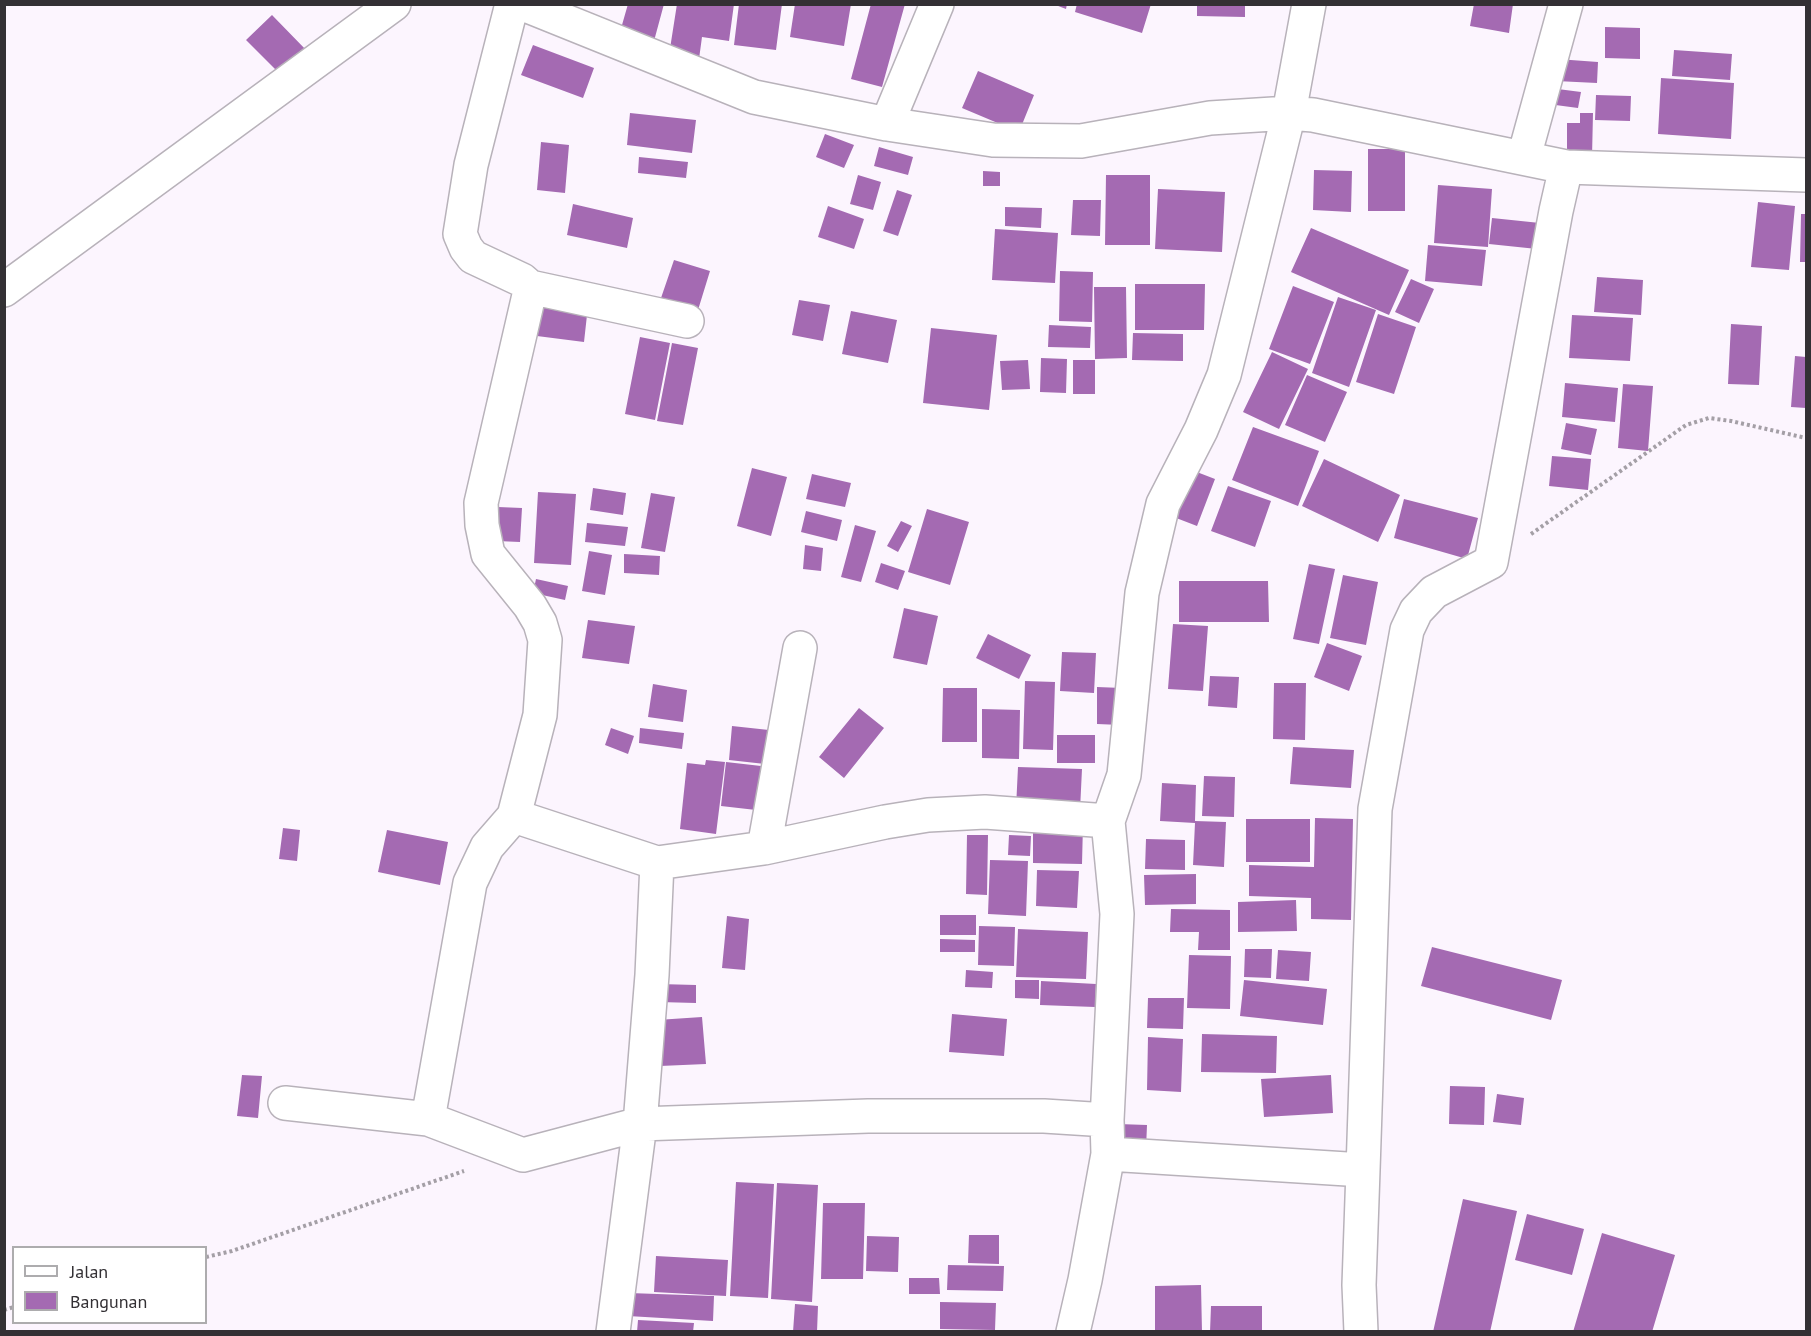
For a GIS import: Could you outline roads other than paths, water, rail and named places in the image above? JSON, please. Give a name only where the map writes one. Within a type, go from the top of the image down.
[{"type":"street","points":[[4,290],[394,4]]},
{"type":"street","points":[[512,4],[471,165],[460,234],[466,248],[473,257],[522,280],[530,287],[687,321]]},
{"type":"street","points":[[523,4],[754,96],[887,124],[993,140],[1081,141],[1210,118],[1289,113],[1313,115],[1566,167],[1806,175]]},
{"type":"street","points":[[887,124],[937,4]]},
{"type":"street","points":[[1073,1332],[1108,1154],[1107,1120],[1117,914],[1108,821],[1124,775],[1142,593],[1163,504],[1202,430],[1224,375],[1289,113],[1309,4]]},
{"type":"street","points":[[1524,157],[1566,4]]},
{"type":"street","points":[[1361,1332],[1359,1285],[1375,809],[1407,630],[1416,611],[1434,592],[1491,562],[1566,167]]},
{"type":"street","points":[[428,1119],[470,883],[487,848],[514,816],[540,715],[545,640],[540,624],[530,606],[488,554],[482,525],[481,503],[530,287]]},
{"type":"street","points":[[764,848],[800,648]]},
{"type":"street","points":[[514,816],[657,863],[764,848],[928,815],[986,812],[1108,821]]},
{"type":"street","points":[[613,1332],[640,1124],[652,975],[657,863]]},
{"type":"street","points":[[285,1103],[428,1119],[523,1155],[640,1124],[868,1116],[1044,1116],[1107,1120]]},
{"type":"street","points":[[1108,1154],[1363,1170]]}]
